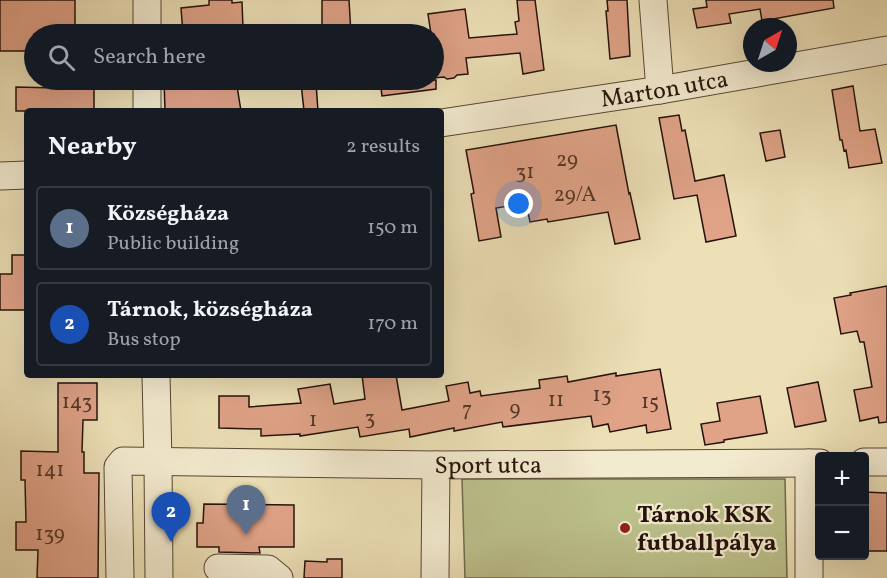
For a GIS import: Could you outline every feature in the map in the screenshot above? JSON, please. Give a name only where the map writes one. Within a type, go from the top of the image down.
[{"type":"street","points":[[147,0],[147,24]]},
{"type":"street","points":[[653,0],[660,90]]},
{"type":"street","name":"Marton utca","points":[[444,123],[660,90],[887,50]]},
{"type":"street","points":[[147,90],[147,108]]},
{"type":"street","points":[[0,176],[24,175]]},
{"type":"street","points":[[156,378],[159,578]]},
{"type":"street","name":"Sport utca","points":[[120,578],[118,467],[123,461],[436,465],[814,463]]},
{"type":"street","points":[[869,462],[887,462]]},
{"type":"street","points":[[809,578],[814,463]]},
{"type":"street","points":[[435,578],[436,465]]},
{"type":"street","points":[[218,568],[268,570],[279,578]]},
{"type":"green space","name":"Tárnok KSK futballpálya","points":[[462,479],[785,479],[787,578],[465,578]]},
{"type":"building","points":[[0,0],[75,0],[75,24],[24,24],[24,51],[0,51]]},
{"type":"building","points":[[209,0],[242,2],[243,24],[182,24],[181,8],[209,5]]},
{"type":"building","points":[[322,0],[349,0],[350,24],[322,24]]},
{"type":"building","points":[[517,0],[535,0],[544,70],[523,74],[520,53],[466,58],[468,74],[447,79],[444,77],[444,24],[430,24],[428,14],[465,9],[469,38],[517,34],[515,22],[519,21]]},
{"type":"building","points":[[607,0],[627,0],[630,56],[610,59]]},
{"type":"building","points":[[706,0],[833,0],[834,8],[779,18],[762,18],[760,9],[729,14],[731,23],[697,28],[693,9],[707,7]]},
{"type":"building","points":[[853,86],[860,131],[875,129],[882,163],[849,168],[846,150],[844,151],[842,140],[840,140],[832,90]]},
{"type":"building","points":[[16,87],[24,87],[24,90],[94,90],[94,108],[24,108],[24,111],[16,111]]},
{"type":"building","points":[[164,90],[238,90],[241,108],[165,108]]},
{"type":"building","points":[[302,90],[316,90],[318,108],[304,108]]},
{"type":"building","points":[[381,90],[428,90],[382,96]]},
{"type":"building","points":[[679,115],[682,131],[685,130],[695,181],[724,175],[736,236],[706,242],[697,195],[674,199],[659,118]]},
{"type":"building","points":[[616,125],[640,239],[615,244],[608,212],[548,222],[547,219],[530,222],[526,203],[496,208],[501,237],[479,241],[471,194],[474,193],[466,150]]},
{"type":"building","points":[[780,130],[785,157],[766,161],[760,133]]},
{"type":"building","points":[[12,255],[24,255],[24,310],[0,310],[0,274],[12,274]]},
{"type":"building","points":[[887,286],[887,422],[879,423],[878,417],[860,421],[854,390],[872,387],[864,342],[860,342],[857,331],[841,334],[834,298]]},
{"type":"building","points":[[660,369],[671,429],[647,433],[646,425],[610,432],[608,424],[593,427],[591,416],[503,427],[502,422],[454,431],[454,428],[410,437],[409,429],[360,437],[358,427],[300,436],[300,434],[261,436],[261,429],[219,428],[219,396],[249,396],[249,407],[301,403],[298,389],[330,384],[334,404],[365,399],[362,378],[397,378],[402,410],[449,401],[446,386],[468,382],[470,393],[480,391],[481,396],[540,388],[539,380],[567,376],[568,382],[616,373],[616,376]]},
{"type":"building","points":[[818,382],[826,421],[795,427],[787,388]]},
{"type":"building","points":[[58,383],[97,383],[97,420],[83,420],[82,452],[84,452],[84,473],[99,473],[98,578],[37,578],[38,550],[16,550],[16,522],[26,522],[25,480],[21,480],[21,451],[58,452]]},
{"type":"building","points":[[760,396],[767,433],[705,445],[701,424],[720,421],[717,403]]},
{"type":"building","points":[[869,492],[887,493],[887,551],[869,551]]},
{"type":"building","points":[[204,504],[294,505],[294,547],[259,547],[260,553],[219,552],[219,547],[197,547],[197,523],[203,523]]},
{"type":"building","points":[[327,559],[342,559],[342,578],[304,578],[305,561],[327,562]]},
{"type":"place","name":"Tárnok KSK futballpálya","points":[[625,528]]},
{"type":"place","name":"Községháza","points":[[246,535]]},
{"type":"place","name":"Tárnok, községháza","points":[[171,542]]}]
